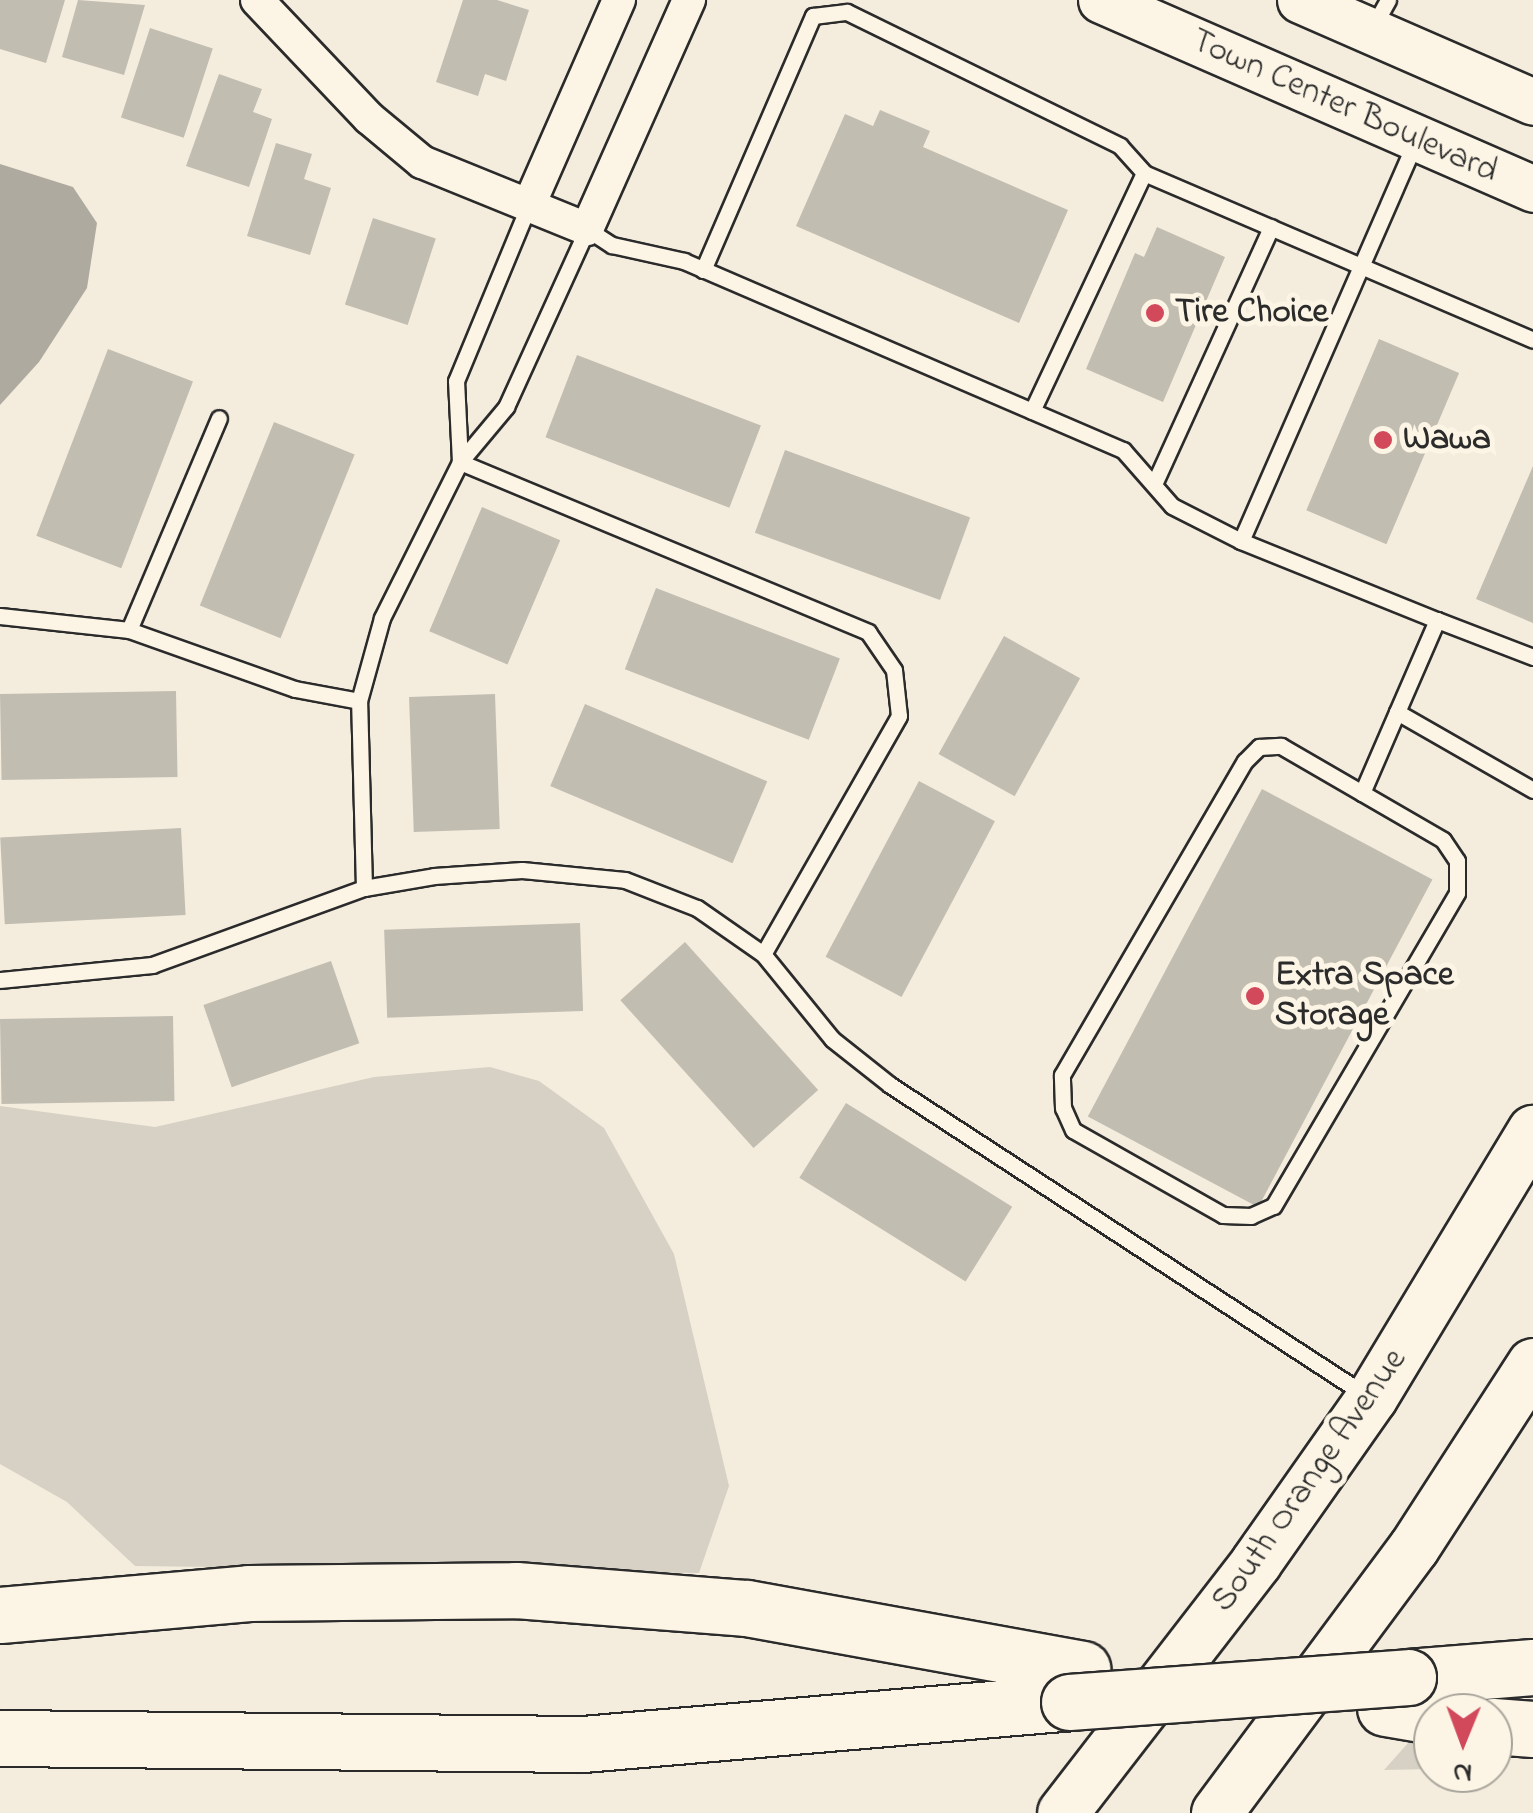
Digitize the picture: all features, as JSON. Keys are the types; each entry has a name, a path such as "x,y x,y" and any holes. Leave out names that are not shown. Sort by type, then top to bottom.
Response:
{"highway":[{"path":"0,1615 249,1594 516,1590 747,1608 1076,1685"},
{"path":"0,1738 584,1744 1076,1685 1409,1700 1533,1667"}],"main road":[{"name":"Town Center Boulevard","path":"1100,0 1533,189"},
{"path":"1300,0 1380,15 1533,102"},
{"name":"South Orange Avenue","path":"1062,1813 1256,1564 1372,1398 1533,1131"},
{"path":"1218,1813 1414,1548 1533,1364"}],"street":[{"path":"257,0 369,118 422,162 587,229 689,0"},
{"path":"529,205 619,0"}],"lane":[{"path":"703,270 812,16 847,12 1120,146 1144,173 1533,340"},
{"path":"1241,542 1417,139"},
{"path":"1032,411 1144,173"},
{"path":"460,462 456,382 529,205"},
{"path":"1155,482 1271,227"},
{"path":"364,888 359,701 382,618 460,462 506,407 587,229 612,245 703,270 1123,450 1155,482 1172,506 1241,542 1533,657"},
{"path":"128,630 218,418"},
{"path":"460,462 868,632 894,670 899,716 763,954"},
{"path":"0,616 128,630 294,689 359,701"},
{"path":"1362,794 1437,620"},
{"path":"1397,712 1533,790"},
{"path":"1280,746 1362,794 1443,840 1458,861 1457,892 1272,1206 1251,1216 1223,1216 1073,1130 1063,1108 1062,1075 1245,761 1260,748 1280,746"},
{"path":"0,980 152,965 364,888 522,870 624,880 697,908 763,954 832,1039 890,1085 1372,1398"}],"shaded area":[{"path":"0,164 73,187 97,223 87,288 39,362 0,405"},
{"path":"490,1067 539,1081 604,1128 674,1254 729,1486 699,1573 135,1566 67,1502 0,1464 0,1106 155,1127 374,1077"},
{"path":"1413,1737 1413,1769 1384,1770"}],"building":[{"path":"0,0 65,0 46,63 0,49"},
{"path":"78,0 145,5 124,75 62,57"},
{"path":"463,0 497,0 529,10 506,81 485,74 478,96 436,82"},
{"path":"150,28 213,48 184,138 121,117"},
{"path":"219,74 262,89 253,112 272,119 249,187 186,166"},
{"path":"880,110 930,131 923,147 1068,210 1019,323 796,226 845,114 873,126"},
{"path":"276,143 312,154 304,179 331,188 310,255 247,236"},
{"path":"373,218 436,238 408,325 345,305"},
{"name":"Tire Choice","path":"1157,227 1225,257 1163,402 1086,369 1135,253 1144,257"},
{"path":"1379,339 1459,373 1386,544 1306,510"},
{"path":"108,349 193,382 121,568 36,536"},
{"path":"577,355 761,426 729,508 545,437"},
{"path":"274,422 355,455 280,638 200,606"},
{"path":"785,450 970,517 940,600 755,533"},
{"path":"1533,466 1533,623 1476,599"},
{"path":"482,507 560,540 507,664 429,631"},
{"path":"656,588 840,659 809,740 625,669"},
{"path":"1004,636 1080,678 1015,796 939,754"},
{"path":"176,691 178,777 2,780 0,694"},
{"path":"495,694 500,829 414,832 409,697"},
{"path":"585,704 767,781 732,863 550,786"},
{"path":"919,781 995,821 902,997 826,957"},
{"name":"Extra Space Storage","path":"1262,789 1432,880 1258,1207 1088,1117"},
{"path":"181,828 186,915 5,924 0,837"},
{"path":"580,923 583,1011 387,1018 384,930"},
{"path":"685,942 818,1090 754,1148 620,1000"},
{"path":"331,961 359,1043 232,1087 203,1005"},
{"path":"173,1016 174,1101 2,1104 0,1019"},
{"path":"846,1103 1012,1207 966,1281 799,1178"}],"place":[{"name":"Tire Choice","path":"1155,313"},
{"name":"Wawa","path":"1383,440"},
{"name":"Extra Space Storage","path":"1255,996"}]}
